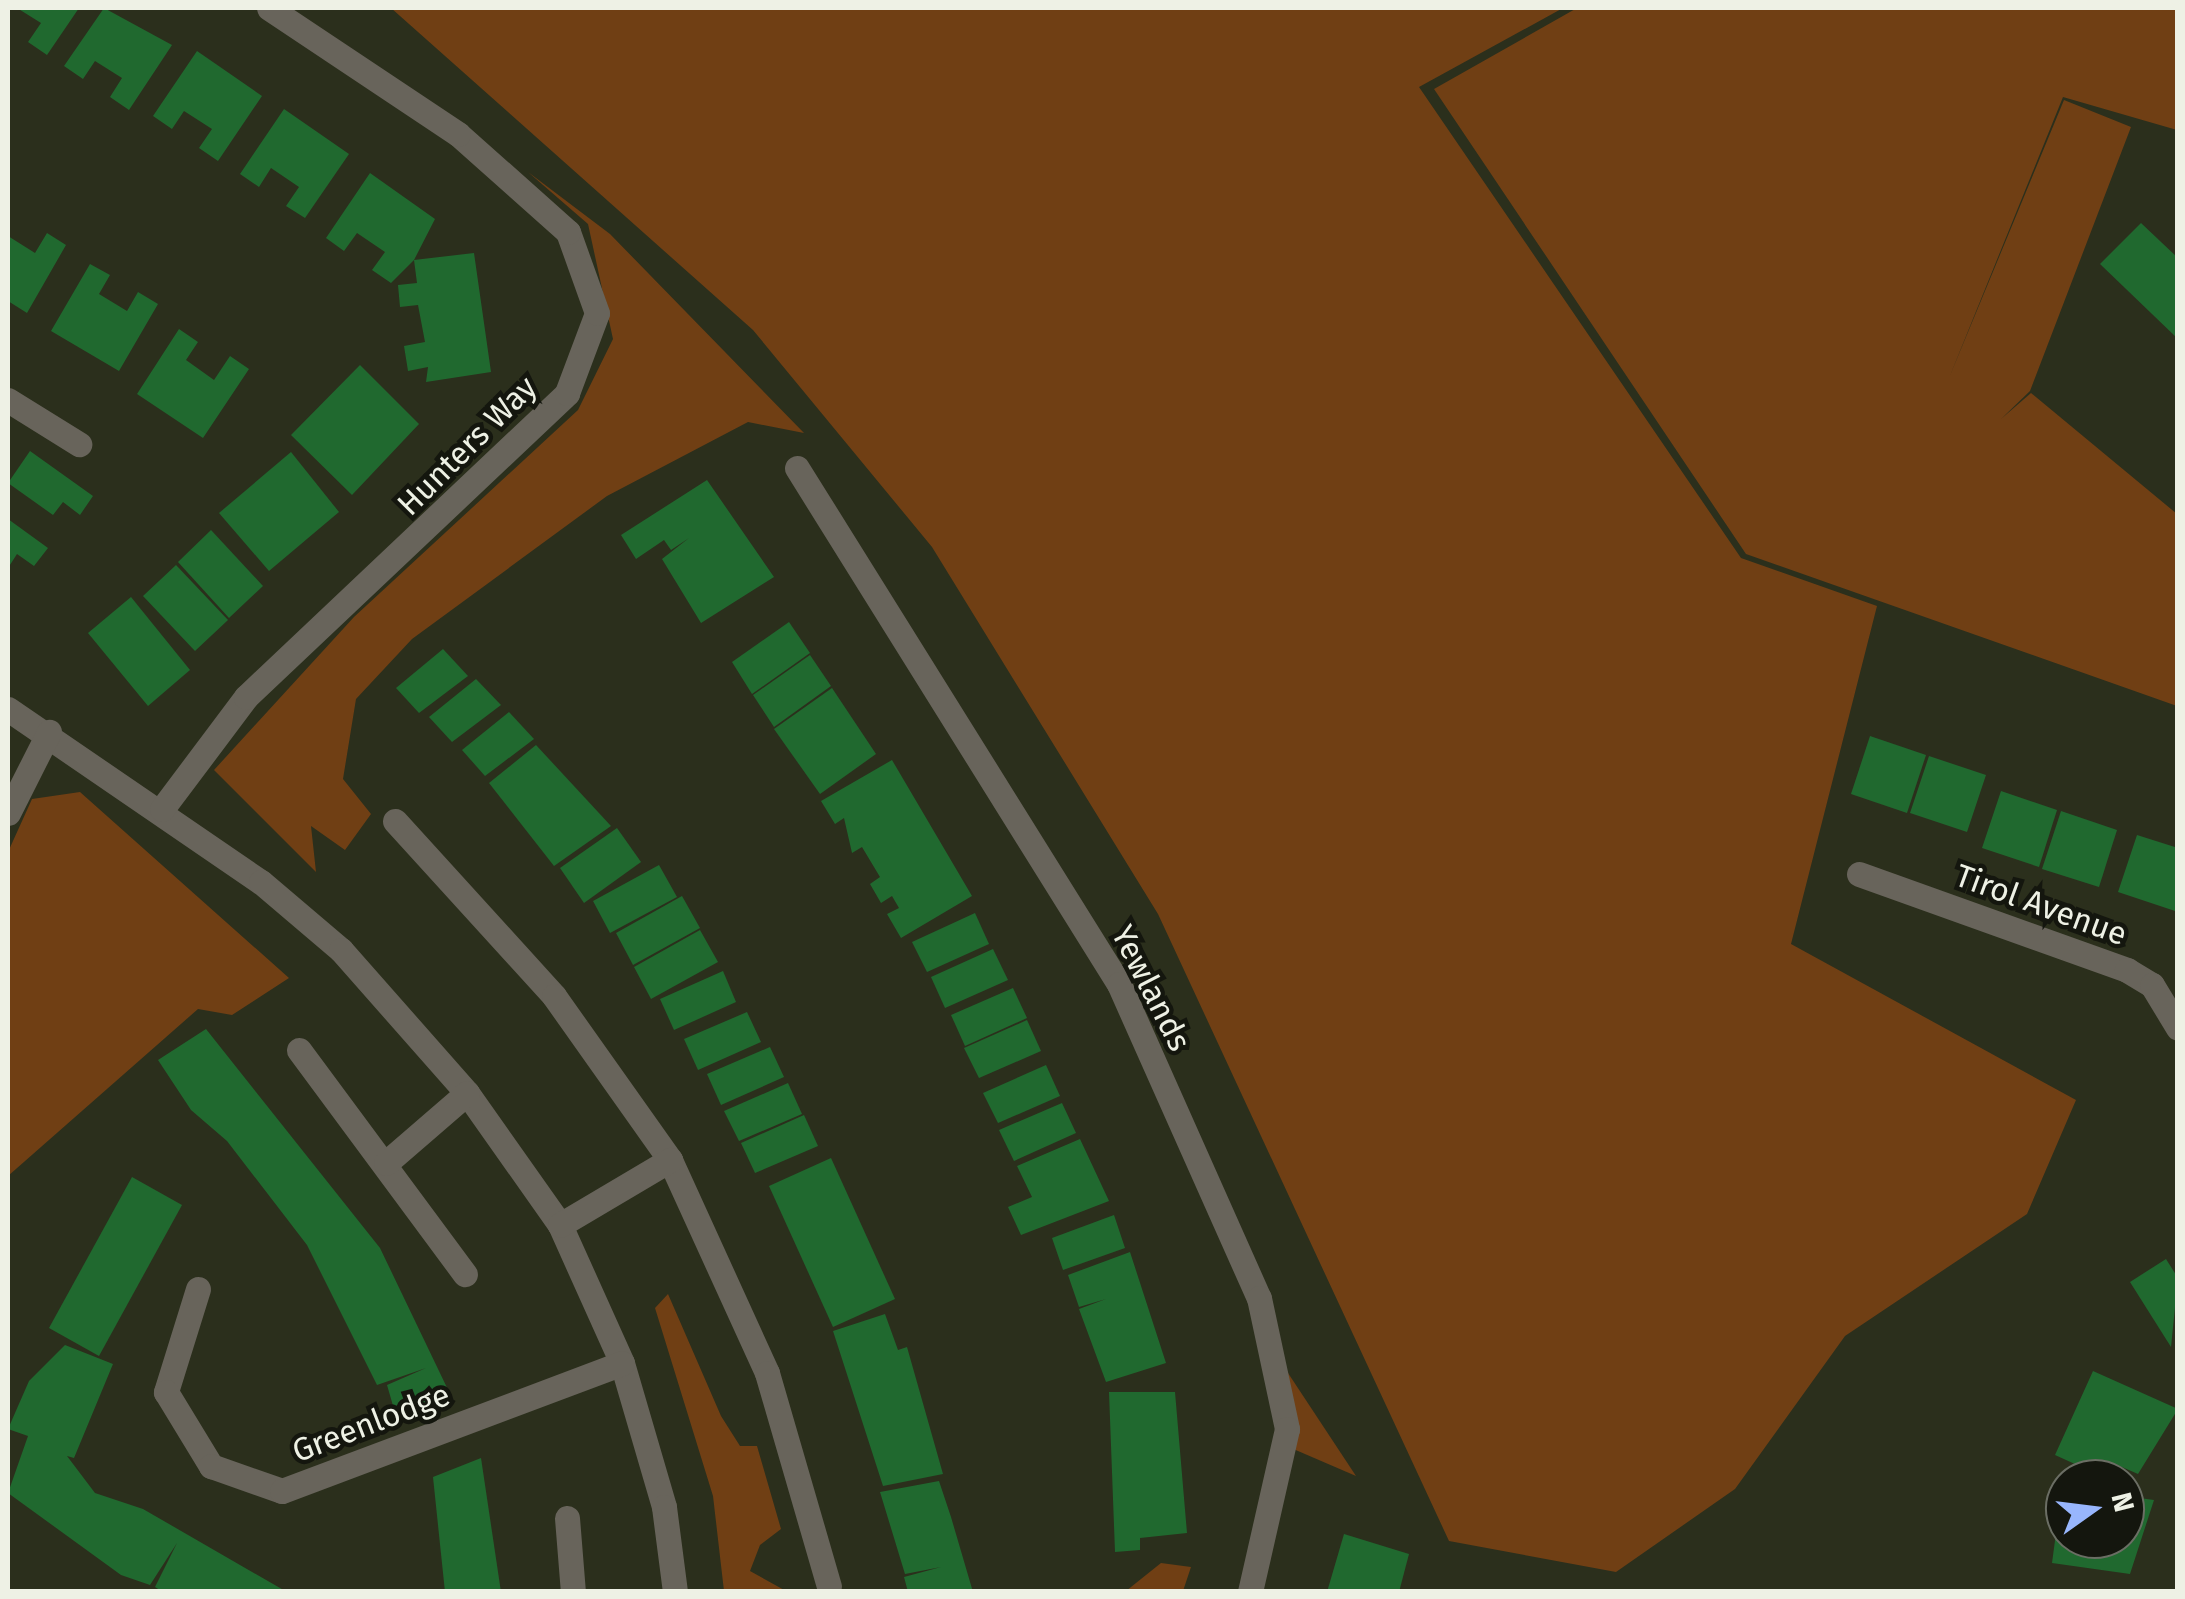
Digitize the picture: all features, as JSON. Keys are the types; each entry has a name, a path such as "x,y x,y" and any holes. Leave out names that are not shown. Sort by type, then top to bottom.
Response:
{"street":[{"name":"Hunters Way","path":"162,809 246,697 566,393 597,314 568,232 458,134 269,8"},
{"path":"8,400 80,444"},
{"name":"Yewlands","path":"796,468 1119,984 1259,1298 1287,1429 1250,1592"},
{"path":"8,709 49,732 162,809 342,950 467,1092 560,1225 622,1363 664,1506 675,1592"},
{"path":"8,813 49,732"},
{"path":"395,822 554,996 670,1160 767,1373 829,1586"},
{"name":"Tirol Avenue","path":"1859,874 2128,970 2152,985 2178,1028"},
{"path":"300,1050 465,1274"},
{"path":"386,1163 467,1092"},
{"path":"560,1225 670,1160"},
{"name":"Greenlodge","path":"198,1289 166,1392 212,1466 282,1491 622,1363"},
{"path":"567,1518 574,1592"}],"shaded area":[{"path":"391,8 1563,8 1419,87 1741,558 1877,606 1791,944 2076,1100 2027,1214 1845,1336 1735,1489 1616,1572 1449,1541 1158,914 932,547 753,330"},
{"path":"1577,8 2177,8 2177,130 2063,97 1949,378 2064,100 2131,127 2030,391 2001,419 2031,393 2177,514 2177,706 1746,554 1434,89"},
{"path":"528,172 610,234 804,433 748,422 607,496 412,639 356,699 343,779 371,814 345,850 311,826 316,872 214,770 354,617 578,410 613,339 588,224"},
{"path":"80,792 289,978 232,1015 198,1009 8,1176 8,852 32,799"},
{"path":"668,1294 721,1416 740,1446 757,1446 781,1529 760,1545 750,1571 786,1591 724,1591 713,1496 655,1308"},
{"path":"1288,1373 1356,1476 1291,1448"},
{"path":"1161,1563 1191,1567 1183,1591 1126,1591"}],"building":[{"path":"17,8 79,8 47,55 28,42 41,23"},
{"path":"104,8 172,45 129,110 110,97 122,78 95,61 83,79 64,66"},
{"path":"197,51 262,96 218,161 199,148 212,129 184,111 172,129 153,116"},
{"path":"284,109 349,154 305,218 286,206 299,187 271,168 259,187 240,174"},
{"path":"370,173 435,219 414,260 391,283 372,270 385,252 357,233 344,251 326,238"},
{"path":"2141,223 2178,258 2178,339 2100,264"},
{"path":"47,233 66,245 27,313 8,301 8,236 35,253"},
{"path":"474,253 491,372 426,382 428,367 408,371 404,346 425,342 418,305 400,307 398,285 417,283 414,260"},
{"path":"90,264 110,275 99,294 127,311 138,292 158,304 119,371 51,331"},
{"path":"179,329 198,342 186,360 214,380 230,356 249,369 203,438 137,394"},
{"path":"360,365 419,424 352,495 291,435"},
{"path":"30,451 93,496 80,515 63,502 53,515 8,483"},
{"path":"291,452 339,512 269,571 219,513"},
{"path":"707,480 774,577 701,623 662,559 689,538 671,550 664,540 636,559 621,535"},
{"path":"8,519 48,548 34,566 17,554 8,568"},
{"path":"211,530 263,586 229,618 178,562"},
{"path":"176,565 228,620 195,651 143,596"},
{"path":"131,597 190,670 148,706 88,633"},
{"path":"789,622 810,653 752,694 732,662"},
{"path":"443,649 468,676 419,713 396,688"},
{"path":"810,655 831,686 774,727 753,695"},
{"path":"476,679 501,705 452,742 429,717"},
{"path":"832,688 876,754 820,794 774,729"},
{"path":"509,712 534,739 485,776 462,750"},
{"path":"1870,736 1926,755 1907,813 1851,794"},
{"path":"536,745 611,826 554,866 489,783"},
{"path":"1929,756 1986,775 1967,832 1910,813"},
{"path":"892,760 972,896 901,938 887,914 899,908 892,896 881,903 870,884 880,877 862,847 852,853 844,818 835,824 821,801"},
{"path":"2001,791 2057,810 2039,867 1982,848"},
{"path":"2061,811 2117,830 2099,887 2042,869"},
{"path":"617,828 641,862 584,903 560,868"},
{"path":"2137,835 2178,848 2175,911 2118,892"},
{"path":"659,865 677,897 610,933 593,901"},
{"path":"682,896 700,928 633,965 616,933"},
{"path":"975,913 989,944 927,972 912,942"},
{"path":"700,930 718,962 651,999 634,967"},
{"path":"993,949 1008,980 945,1008 931,977"},
{"path":"723,971 736,1002 674,1030 660,999"},
{"path":"1013,988 1027,1018 965,1046 951,1015"},
{"path":"747,1012 761,1042 698,1070 684,1039"},
{"path":"1027,1020 1041,1051 979,1078 964,1048"},
{"path":"206,1029 380,1248 451,1396 396,1416 387,1385 426,1368 377,1385 307,1245 227,1141 191,1110 158,1060"},
{"path":"770,1047 784,1077 721,1105 707,1074"},
{"path":"1046,1065 1060,1096 998,1123 983,1093"},
{"path":"788,1083 802,1114 739,1141 724,1111"},
{"path":"1062,1103 1076,1133 1014,1161 999,1130"},
{"path":"804,1115 818,1146 755,1173 741,1143"},
{"path":"1080,1139 1109,1201 1021,1235 1008,1207 1032,1197 1017,1166"},
{"path":"831,1158 895,1299 833,1327 769,1186"},
{"path":"132,1177 182,1205 99,1356 49,1328"},
{"path":"1114,1215 1125,1248 1063,1270 1052,1238"},
{"path":"1130,1252 1166,1363 1106,1382 1079,1309 1106,1299 1079,1307 1068,1275"},
{"path":"2166,1259 2178,1278 2171,1347 2130,1282"},
{"path":"885,1314 898,1350 907,1347 943,1474 883,1486 833,1331"},
{"path":"65,1345 113,1364 74,1458 67,1456 95,1493 143,1509 287,1592 163,1592 155,1587 177,1543 150,1585 121,1575 8,1493 28,1436 8,1429 29,1381"},
{"path":"2093,1371 2178,1409 2145,1463 2145,1459 2064,1459 2055,1455"},
{"path":"1109,1392 1175,1392 1187,1533 1140,1538 1140,1550 1115,1552"},
{"path":"481,1458 501,1592 445,1592 433,1477"},
{"path":"939,1481 973,1592 908,1592 904,1577 941,1567 905,1574 880,1492"},
{"path":"2145,1499 2154,1500 2145,1528"},
{"path":"1344,1534 1409,1554 1399,1592 1327,1592"},
{"path":"2053,1559 2135,1559 2130,1574 2052,1563"}]}
